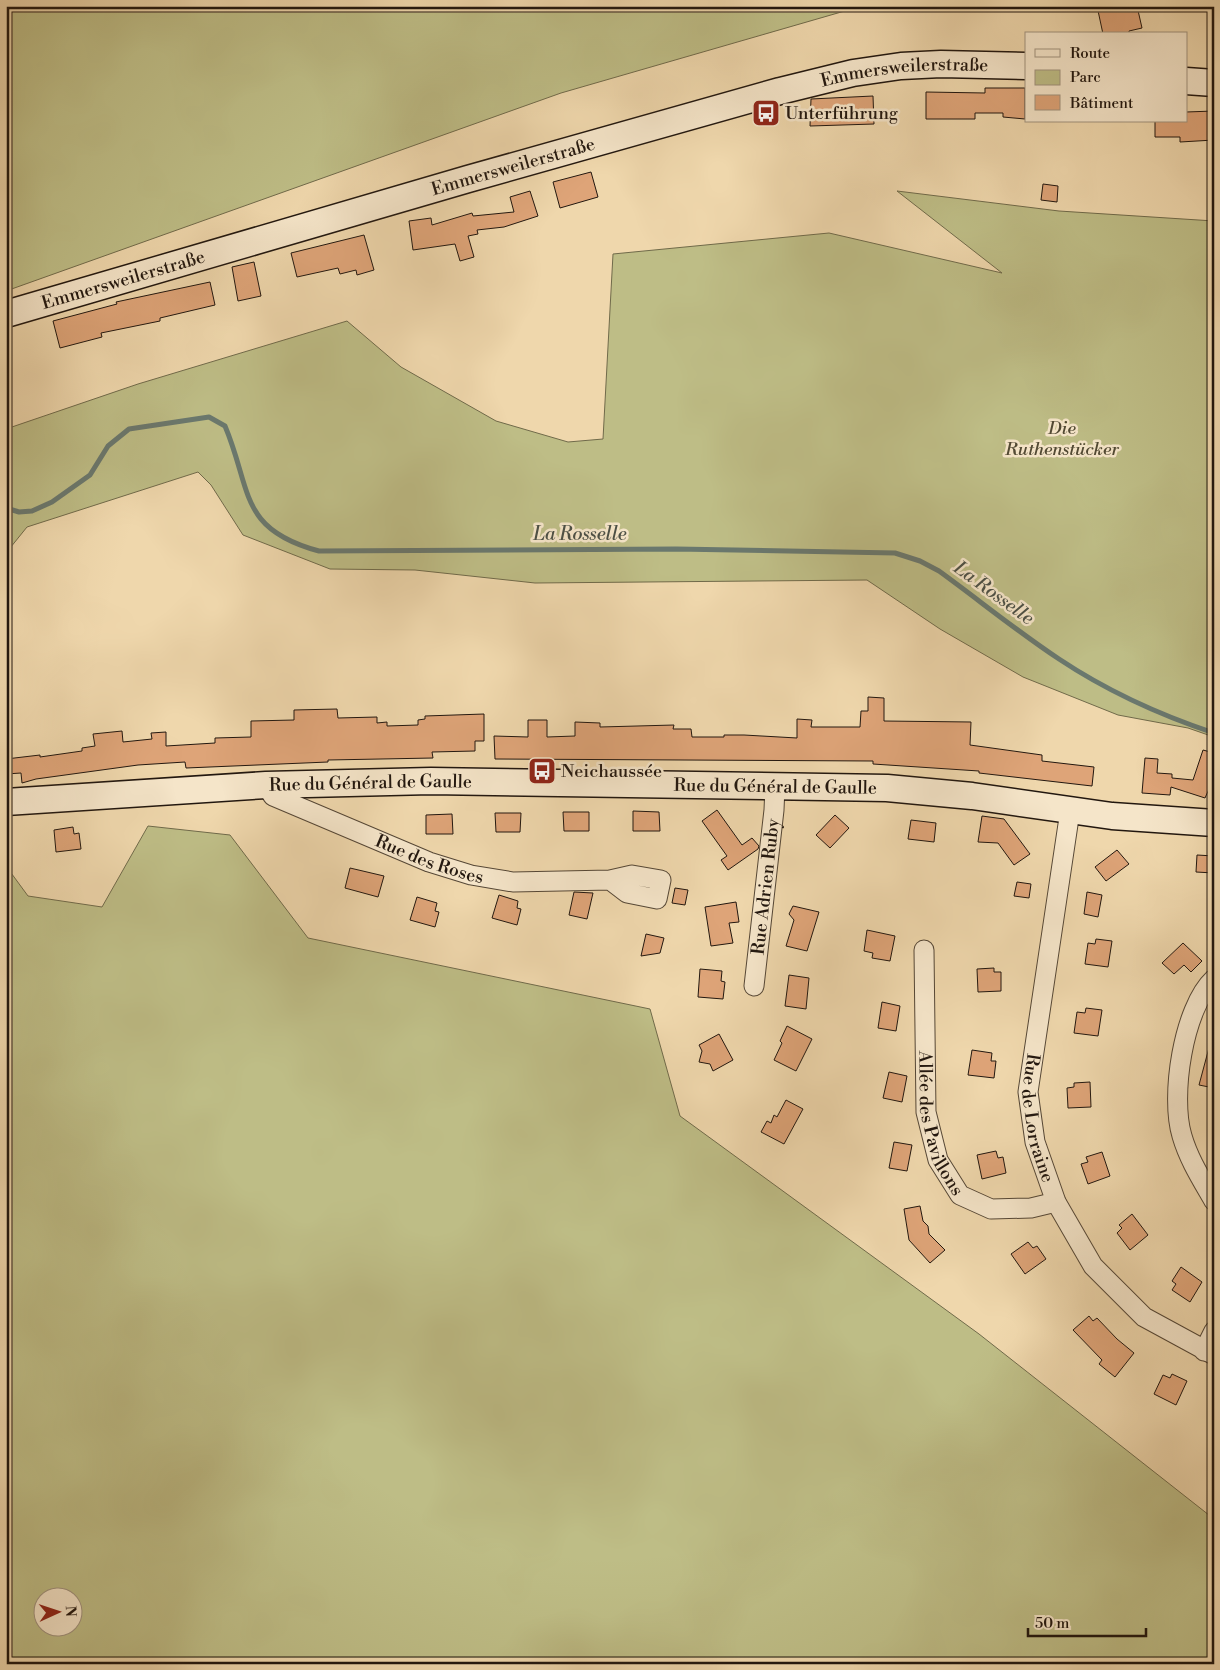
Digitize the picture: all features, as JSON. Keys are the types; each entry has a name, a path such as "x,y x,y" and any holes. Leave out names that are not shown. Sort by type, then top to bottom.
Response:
{"main road":[{"name":"Emmersweilerstraße","path":"6,314 468,179 789,89 853,73 901,66 941,64 1025,66"},
{"path":"1188,81 1214,83"},
{"name":"Rue du Général de Gaulle","path":"6,802 266,785 431,782 775,786 887,788 972,796 1070,811 1159,820 1214,823"}],"street":[{"name":"Rue des Roses","path":"266,785 272,796 429,862 471,875 513,882 610,880"},
{"name":"Rue Adrien Ruby","path":"754,986 774,810 775,786"},
{"name":"Rue de Lorraine","path":"1070,811 1028,1092 1035,1142 1056,1202 1093,1266 1144,1318 1209,1353"},
{"name":"Allée des Pavillons","path":"924,950 926,1112 938,1160 960,1195 991,1209 1031,1208 1056,1202"},
{"path":"1214,979 1208,985 1197,1006 1186,1034 1179,1070 1178,1103 1181,1135 1193,1164 1214,1202"},
{"path":"1209,1353 1214,1331"}],"green space":[{"path":"6,6 862,6 561,93 6,291"},
{"name":"Die Ruthenstücker","path":"897,191 1059,211 1214,221 1214,737 1188,728 1118,715 1023,677 940,629 867,580 535,583 415,570 330,569 243,535 211,485 198,472 27,527 6,553 6,429 138,384 347,321 401,367 496,421 568,442 603,439 613,254 829,233 1002,273"},
{"path":"148,826 230,835 308,938 650,1009 680,1116 979,1334 1214,1519 1214,1664 6,1664 6,866 28,896 102,907"}],"building":[{"path":"1097,6 1137,6 1142,28 1129,32 1103,32"},
{"path":"985,88 1025,88 1025,119 1003,117 1003,113 975,113 975,119 926,119 926,92 985,93"},
{"path":"873,96 874,124 810,126 811,99"},
{"path":"1214,111 1214,140 1180,142 1180,137 1155,137 1155,122 1188,122 1188,112"},
{"path":"591,172 598,197 560,208 553,182"},
{"path":"1043,184 1058,186 1057,202 1041,200"},
{"path":"530,191 538,216 504,227 477,230 478,234 468,236 474,257 460,261 455,244 413,250 409,221 431,218 432,225 472,213 473,216 514,212 510,197"},
{"path":"364,235 374,270 357,275 356,270 340,274 338,268 297,277 291,253"},
{"path":"254,262 261,296 238,301 232,267"},
{"path":"210,282 215,305 160,318 160,321 101,333 102,337 60,348 53,321 117,304 116,302"},
{"path":"868,697 884,698 884,721 971,722 970,745 1042,755 1042,761 1094,767 1092,786 979,773 979,771 873,764 873,761 495,759 494,736 528,737 528,720 547,720 547,737 575,736 575,722 600,723 600,727 674,725 673,729 691,729 692,737 744,735 797,738 797,719 812,720 811,727 860,727 861,711 868,711"},
{"path":"337,709 338,718 377,717 377,723 387,722 387,726 418,725 418,720 425,719 425,716 484,714 484,741 475,741 475,751 432,752 433,758 328,760 328,762 186,768 185,762 138,765 36,779 22,783 21,773 6,774 6,759 40,755 40,757 82,751 82,748 95,746 93,734 122,731 123,742 152,739 151,733 166,732 166,746 215,743 215,738 251,737 251,721 294,720 294,710"},
{"path":"1203,750 1214,753 1214,778 1205,798 1171,787 1170,795 1142,793 1145,758 1158,759 1157,773 1172,774 1172,778 1193,780"},
{"path":"717,810 742,845 752,838 759,846 758,849 728,870 721,860 727,856 702,821"},
{"path":"633,811 659,812 660,831 633,831"},
{"path":"563,812 589,812 589,831 564,831"},
{"path":"495,813 521,813 520,832 496,832"},
{"path":"452,814 453,834 426,834 426,815"},
{"path":"835,815 849,828 830,848 816,835"},
{"path":"982,816 1004,819 1030,854 1014,865 998,843 978,842"},
{"path":"911,820 936,823 934,842 908,839"},
{"path":"73,827 74,834 79,833 81,849 56,852 54,830"},
{"path":"1117,850 1129,864 1106,881 1095,867"},
{"path":"1197,855 1214,856 1214,873 1196,872"},
{"path":"350,868 384,876 378,897 345,888"},
{"path":"1017,882 1031,884 1029,898 1014,896"},
{"path":"675,888 688,890 685,905 672,903"},
{"path":"574,892 593,893 587,919 569,915"},
{"path":"1087,892 1102,895 1098,917 1084,914"},
{"path":"499,895 518,901 517,908 521,909 517,925 492,918"},
{"path":"417,897 437,903 435,911 439,912 435,927 410,920"},
{"path":"736,902 739,922 729,923 733,943 711,946 705,907"},
{"path":"793,906 819,912 807,951 786,946 794,920 789,914"},
{"path":"867,930 895,936 890,961 872,958 873,953 864,951"},
{"path":"646,934 664,938 660,953 641,956"},
{"path":"1096,939 1112,941 1108,967 1085,964 1088,943 1095,944"},
{"path":"1183,943 1202,961 1191,972 1184,965 1174,974 1162,963"},
{"path":"994,968 994,972 1001,972 1001,991 978,992 977,969"},
{"path":"700,969 722,971 721,981 725,982 723,999 698,997"},
{"path":"789,975 809,978 806,1009 785,1006"},
{"path":"882,1002 900,1006 896,1031 878,1028"},
{"path":"1086,1008 1102,1010 1098,1036 1074,1033 1077,1012 1085,1013"},
{"path":"787,1026 812,1039 796,1071 774,1060"},
{"path":"719,1034 733,1060 713,1071 710,1064 699,1062 702,1051 699,1045"},
{"path":"1210,1044 1214,1045 1214,1088 1199,1085"},
{"path":"972,1050 992,1053 991,1061 996,1061 994,1078 968,1075"},
{"path":"889,1072 907,1076 902,1102 883,1098"},
{"path":"1090,1082 1091,1107 1068,1108 1067,1088 1074,1087 1074,1083"},
{"path":"786,1100 803,1109 784,1144 761,1132 767,1121 771,1123 774,1115 777,1117"},
{"path":"894,1142 912,1145 907,1171 889,1168"},
{"path":"996,1151 998,1158 1003,1157 1006,1173 982,1179 977,1155"},
{"path":"1102,1152 1110,1176 1088,1184 1081,1164 1088,1162 1086,1157"},
{"path":"920,1206 923,1221 928,1226 929,1234 945,1250 930,1263 909,1240 904,1209"},
{"path":"1132,1214 1148,1235 1130,1250 1117,1233 1122,1228 1119,1225"},
{"path":"1028,1242 1033,1248 1037,1246 1046,1259 1025,1274 1011,1254"},
{"path":"1181,1267 1202,1282 1190,1302 1172,1290 1176,1284 1172,1281"},
{"path":"1089,1316 1093,1321 1097,1318 1117,1339 1134,1353 1115,1377 1099,1364 1102,1360 1073,1330"},
{"path":"1172,1374 1187,1381 1176,1405 1154,1394 1163,1375 1170,1378"}],"waterway":[{"name":"La Rosselle","path":"6,508 19,512 32,511 52,502 90,475 108,446 129,429 209,417 225,426 245,488 261,519 274,531 293,542 319,551 676,549 895,553 920,561 939,571 1044,649 1096,682 1154,710 1214,733"}],"place":[{"name":"Unterführung","path":"766,113"},
{"name":"Neichaussée","path":"542,771"}]}
